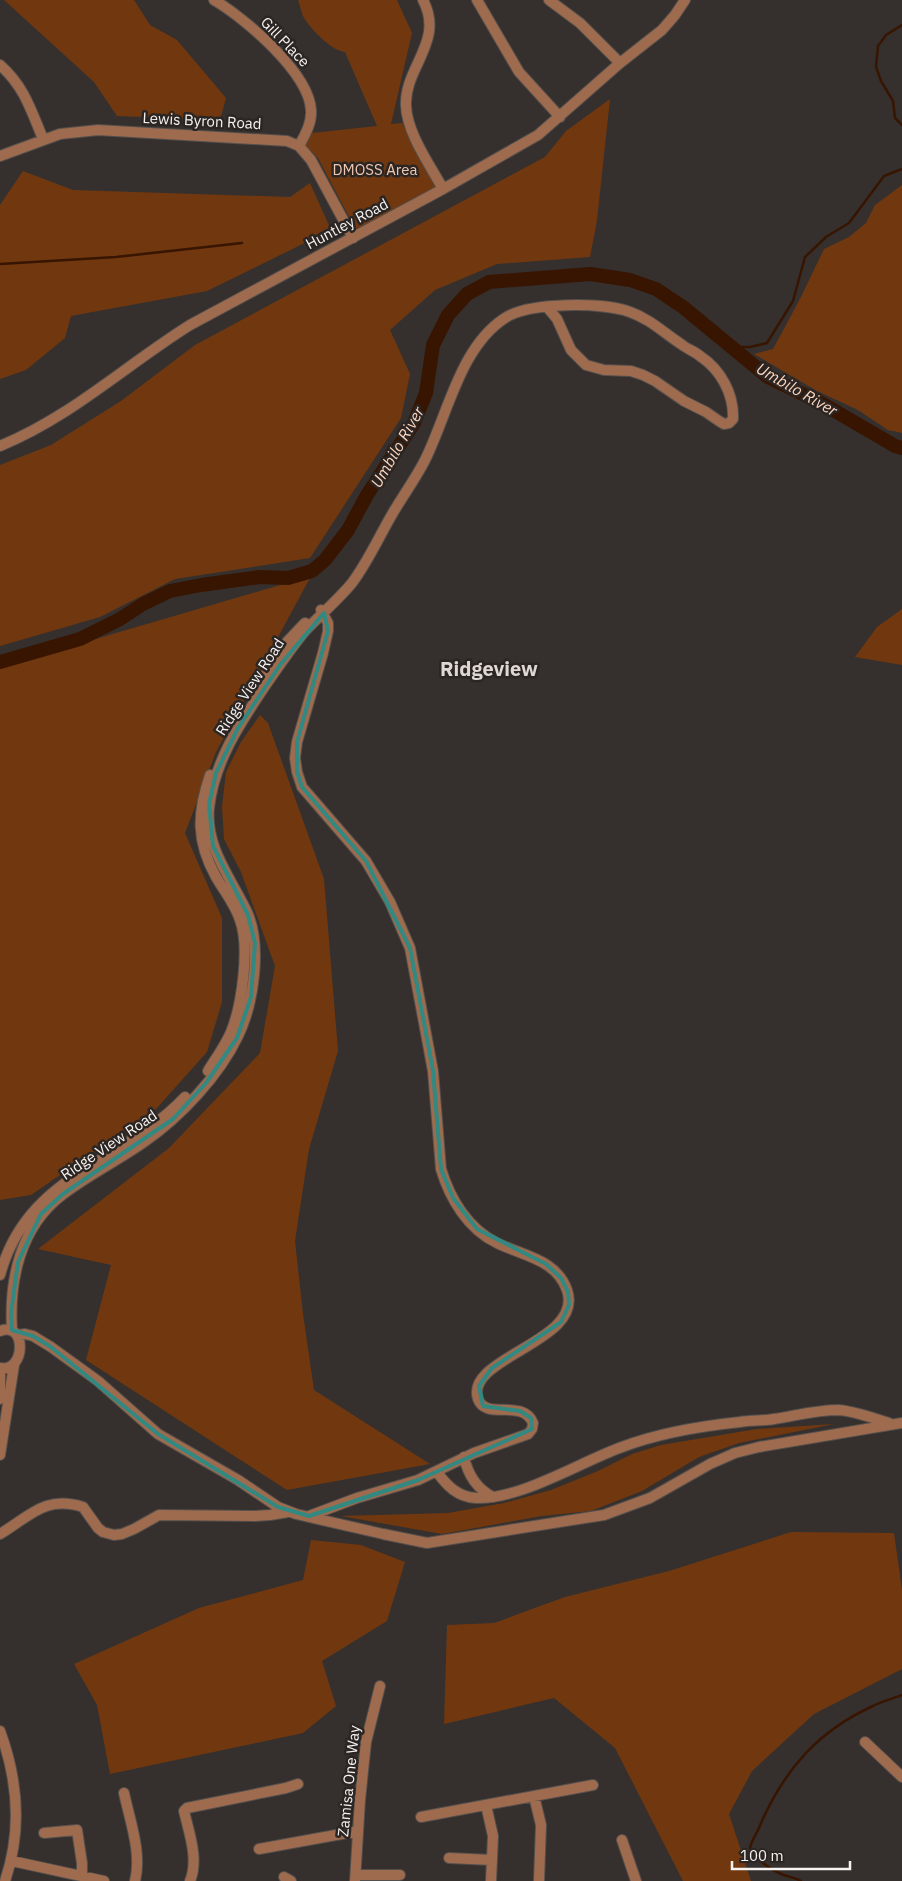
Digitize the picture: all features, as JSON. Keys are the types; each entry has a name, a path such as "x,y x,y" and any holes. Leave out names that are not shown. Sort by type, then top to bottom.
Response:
{"street":[{"name":"Gill Place","path":"214,0 238,15 285,61 306,89 310,100 311,118 299,146"},
{"path":"423,0 428,13 430,29 427,45 407,94 407,112 414,134 444,189"},
{"path":"477,0 519,72 560,117"},
{"path":"549,0 580,23 620,63"},
{"name":"Huntley Road","path":"0,446 58,417 190,325 523,145 560,117 620,63 662,30 685,0"},
{"path":"0,65 19,85 29,103 42,139"},
{"name":"Lewis Byron Road","path":"0,156 42,139 60,134 98,130 279,140 299,146"},
{"path":"299,146 311,160 353,238"},
{"name":"Ridge View Road","path":"0,1276 10,1249 34,1210 50,1194 144,1142 173,1120 206,1083 237,1038 246,1018 250,997 255,943 248,914 213,846 209,827 209,804 216,773 238,728 280,665 322,611 341,595 356,577 424,462 462,372 475,347 506,316 522,309 546,307 562,306 604,307 628,311 646,320 712,365 732,398 733,419 724,424 719,422 706,412 684,401 643,375 631,371 604,370 586,365 571,350 557,319 546,307"},
{"path":"309,1516 357,1498 418,1480 464,1458 528,1434 532,1429 531,1418 520,1411 489,1409 483,1406 479,1401 478,1386 492,1368 543,1336 561,1322 569,1305 568,1292 561,1278 546,1264 496,1242 477,1229 465,1216 453,1198 441,1169 433,1071 410,948 390,902 366,861 302,787 296,772 297,742 328,630 328,623 322,611"},
{"name":"Ridge View Road","path":"0,1455 20,1342 15,1332 11,1313 18,1262 29,1232 41,1214 57,1199 104,1163"},
{"path":"0,1332 5,1330 29,1334 42,1342 98,1381 158,1434 210,1463 278,1508 288,1512 427,1543 604,1515 650,1498 710,1464 735,1453 759,1447 897,1424"},
{"path":"0,1368 8,1368 28,1345 42,1342"},
{"path":"0,1374 0,1399"},
{"path":"437,1472 446,1484 455,1491 475,1498 493,1497 555,1477 621,1447 669,1433 822,1411 855,1412 897,1424"},
{"path":"464,1458 472,1478 486,1493 493,1497"},
{"path":"0,1534 38,1508 49,1504 63,1503 83,1508 91,1516 98,1528 103,1532 114,1534 122,1534 134,1529 159,1515 270,1516 288,1512"},
{"name":"Zamisa One Way","path":"355,1878 366,1742 380,1686"},
{"path":"0,1731 12,1771 16,1800 16,1829 12,1861 5,1881"},
{"path":"865,1742 902,1777"},
{"path":"190,1881 193,1874 193,1862 184,1811 187,1808 298,1784"},
{"path":"421,1816 593,1785"},
{"path":"124,1793 136,1847 135,1881"},
{"path":"534,1796 541,1825 539,1881"},
{"path":"486,1804 492,1826 491,1881"},
{"path":"44,1833 77,1830 82,1876"},
{"path":"259,1849 358,1831"},
{"path":"622,1840 636,1881"},
{"path":"449,1858 492,1860"},
{"path":"12,1861 104,1881"},
{"path":"355,1878 400,1875"}],"highlighted area":[{"path":"324,613 328,631 297,742 297,772 302,787 366,861 410,948 433,1071 441,1169 453,1198 477,1229 546,1264 561,1278 568,1292 569,1305 561,1322 492,1368 479,1386 483,1406 520,1411 531,1418 532,1429 418,1480 309,1516 296,1514 278,1507 158,1434 51,1347 33,1336 12,1330 11,1313 18,1262 41,1214 63,1194 173,1119 206,1083 237,1038 251,997 255,943 248,915 213,846 209,804 216,773 238,728 280,665"}],"green space":[{"path":"4,0 134,0 150,25 177,40 226,98 220,120 117,116 94,82"},
{"name":"DMOSS Area","path":"298,0 397,0 412,33 391,124 402,123 436,187 356,230 318,158 305,145 312,133 377,126 345,52 333,48 315,32 303,16"},
{"path":"610,99 597,220 590,257 497,264 435,290 390,330 410,374 401,418 310,558 175,579 100,617 0,646 0,465 51,445 121,401 195,345 545,157 566,131"},
{"path":"23,171 73,190 290,197 310,183 331,230 207,291 71,316 65,338 26,370 0,379 0,205"},
{"path":"902,185 902,433 888,430 858,410 817,391 754,354 773,349 824,249 849,237 866,223 875,205"},
{"path":"311,576 216,752 185,833 222,918 222,1002 207,1052 157,1108 31,1195 0,1200 0,667"},
{"path":"902,609 902,665 855,657 877,627"},
{"path":"260,715 268,723 324,879 338,1051 309,1149 295,1241 314,1390 430,1464 287,1490 86,1360 111,1265 38,1249 169,1148 260,1053 275,966 241,872 224,839 222,807 226,772 241,742"},
{"path":"834,1424 739,1443 699,1457 642,1491 591,1511 542,1516 442,1534 341,1516 448,1513 504,1503 551,1490 598,1471 632,1454 661,1445 757,1429"},
{"path":"791,1532 894,1533 902,1590 902,1669 814,1714 752,1771 729,1814 751,1881 683,1881 615,1748 554,1698 444,1724 447,1625 494,1623 565,1597 669,1571"},
{"path":"311,1540 361,1545 405,1562 387,1621 322,1661 336,1706 303,1733 110,1774 97,1705 74,1664 199,1608 303,1580"}],"waterway":[{"path":"902,25 886,35 878,46 876,67 881,81 893,101 895,118 902,125"},
{"path":"733,347 750,347 767,343 793,301 805,257 826,237 849,223 884,176 902,169"},
{"path":"0,264 116,257 242,243"},
{"name":"Umbilo River","path":"0,662 80,639 170,591 260,577 288,578 312,571 325,560 348,530 367,495 414,423 426,393 433,345 448,315 467,294 489,282 590,274 630,280 656,289 683,307 768,377 823,404 895,446 902,448"},
{"path":"801,1881 772,1869 759,1860 750,1848 770,1803 792,1769 820,1740 853,1716 876,1704 902,1695"}],"district":[{"name":"Ridgeview","path":"489,669"}]}
